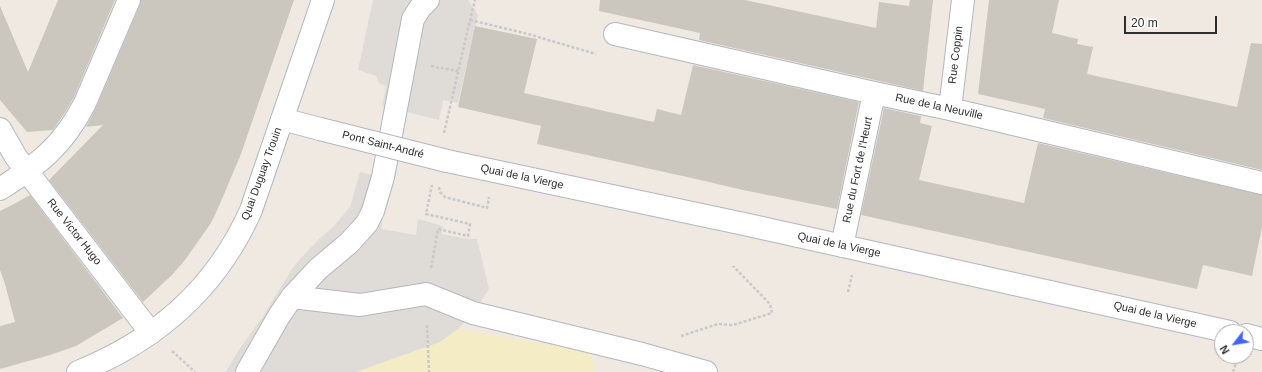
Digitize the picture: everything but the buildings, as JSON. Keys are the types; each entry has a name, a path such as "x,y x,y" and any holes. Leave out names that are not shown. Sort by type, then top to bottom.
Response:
{"street":[{"path":"0,189 27,172 43,159 57,146 77,119 129,0"},
{"name":"Quai Duguay Trouin","path":"78,372 109,359 151,333 165,322 194,296 211,277 235,242 251,210 324,0"},
{"path":"247,372 279,316 292,297 318,269 349,243 366,223 373,210 382,177 413,19 420,8 428,0"},
{"name":"Rue Coppin","path":"950,109 963,0"},
{"name":"Rue de la Neuville","path":"615,34 874,94 950,109 1262,183"},
{"name":"Rue du Fort de l'Heurt","path":"842,246 874,94"},
{"name":"Pont Saint-André","path":"282,119 447,161"},
{"name":"Rue Victor Hugo","path":"0,129 16,157 27,172 151,333"},
{"name":"Quai de la Vierge","path":"447,161 842,246 1214,328"},
{"path":"292,297 360,305 426,294 473,313 642,354 706,372"}],"path":[{"path":"448,118 470,20 476,0"},
{"path":"470,20 532,35 596,54 603,30 615,34"},
{"path":"432,185 426,214 470,224 468,236 438,229 435,244"},
{"path":"439,187 440,192 445,197 487,208"},
{"path":"686,334 718,324 733,325 772,313 770,304 733,266"},
{"path":"426,294 427,347 430,372"},
{"path":"192,368 194,372"}],"sand":[{"path":"458,329 590,352 595,372 356,372 440,342"}],"shaded area":[{"path":"373,0 468,0 478,15 458,103 443,100 439,120 382,106 386,86 379,83 376,76 358,70"},
{"path":"360,172 389,179 381,229 416,235 418,219 443,226 442,234 468,239 477,239 489,289 473,313 458,329 440,342 356,372 226,372 238,351 263,316 292,269 318,240 334,226 350,207"}]}
